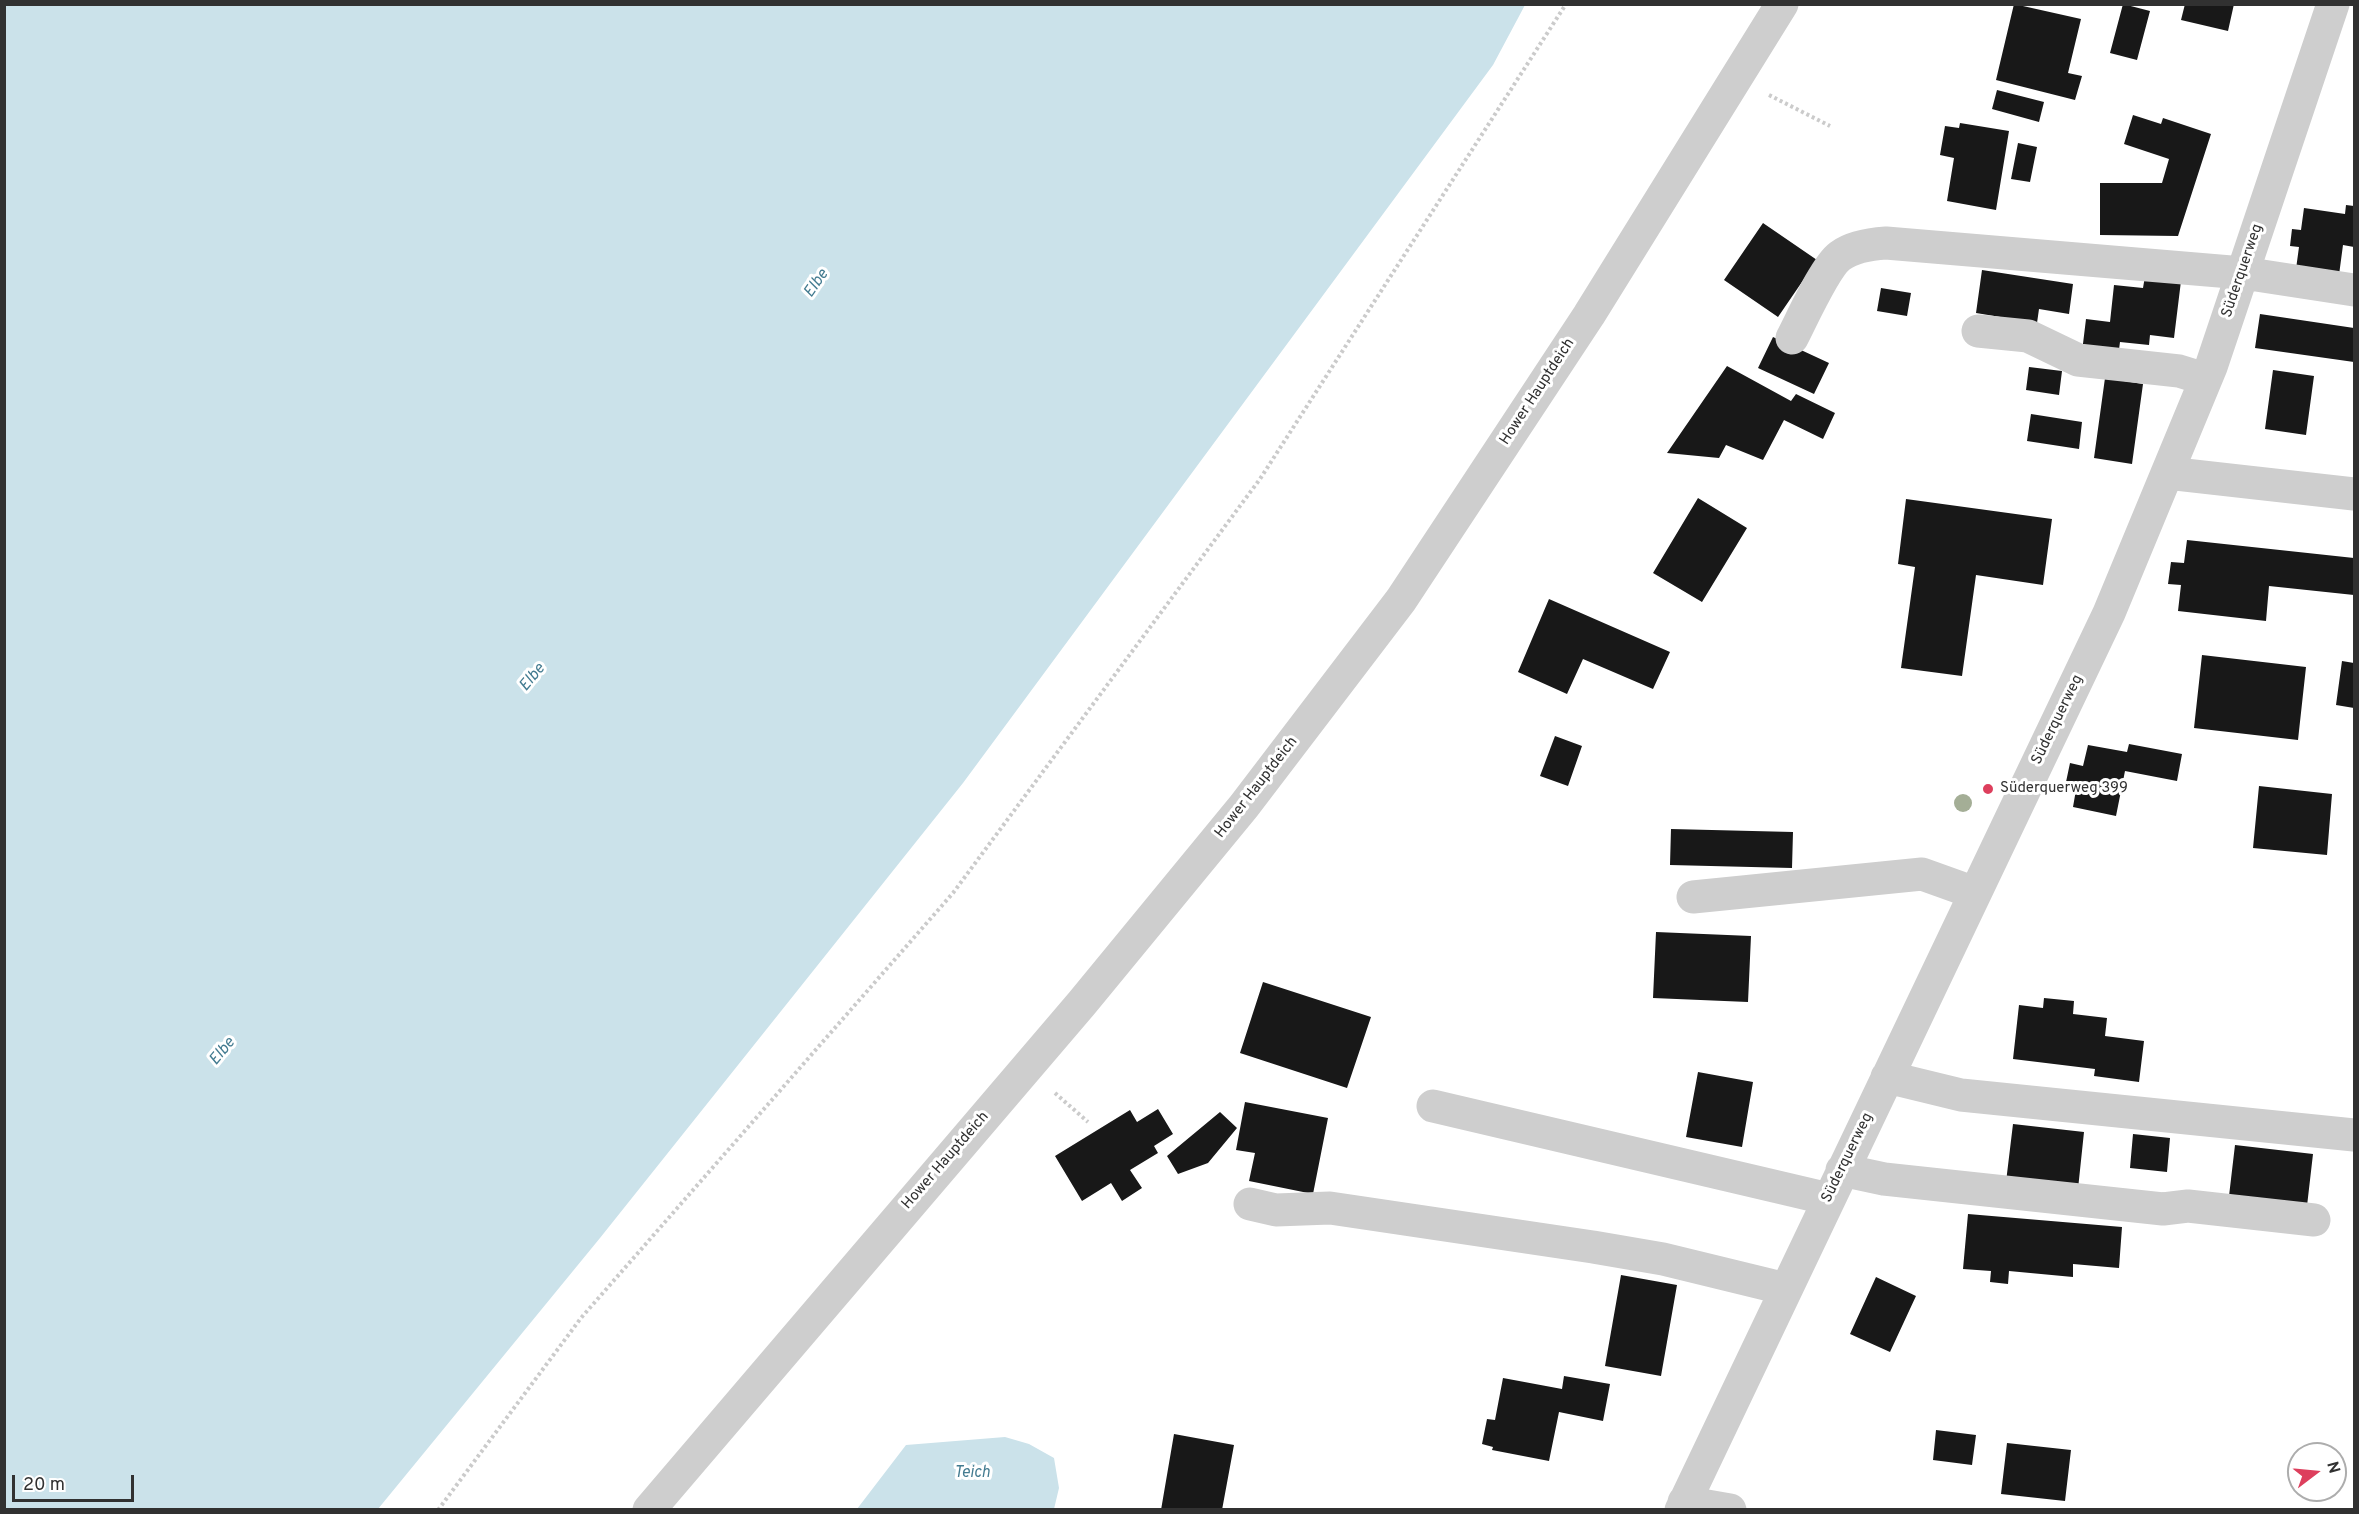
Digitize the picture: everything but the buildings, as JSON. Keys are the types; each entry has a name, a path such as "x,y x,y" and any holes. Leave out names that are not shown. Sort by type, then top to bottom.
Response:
{"street":[{"name":"Hower Hauptdeich","path":"649,1509 1096,985 1244,806 1394,609 1588,315 1782,4"},
{"name":"Süderquerweg","path":"1682,1506 2109,613 2205,379 2334,4"},
{"path":"1792,338 1828,271 1839,256 1870,244 1932,246 2239,283 2355,290"},
{"path":"2239,283 2355,310"},
{"path":"1978,331 2028,336 2078,360 2179,371 2205,379"},
{"path":"2167,473 2355,494"},
{"path":"1693,897 1922,874 1975,893"},
{"path":"1887,1077 1961,1095 2355,1135"},
{"path":"1433,1106 1835,1185 1884,1179 2163,1209 2188,1206 2314,1220"},
{"path":"1250,1204 1276,1210 1342,1209 1593,1247 1673,1261 1786,1289"},
{"path":"1682,1506 1730,1509"}],"path":[{"path":"438,1509 581,1318 960,883 1260,479 1566,4"},
{"path":"1771,96 1830,126"},
{"path":"1050,1089 1088,1122"}],"water":[{"name":"Elbe","path":"5,4 1525,5 1493,65 963,783 600,1238 378,1509 5,1509"},
{"name":"Teich","path":"1005,1437 1029,1444 1054,1458 1059,1488 1054,1509 857,1509 906,1445"}],"place":[{"name":"Süderquerweg 399","path":"1988,789"}]}
